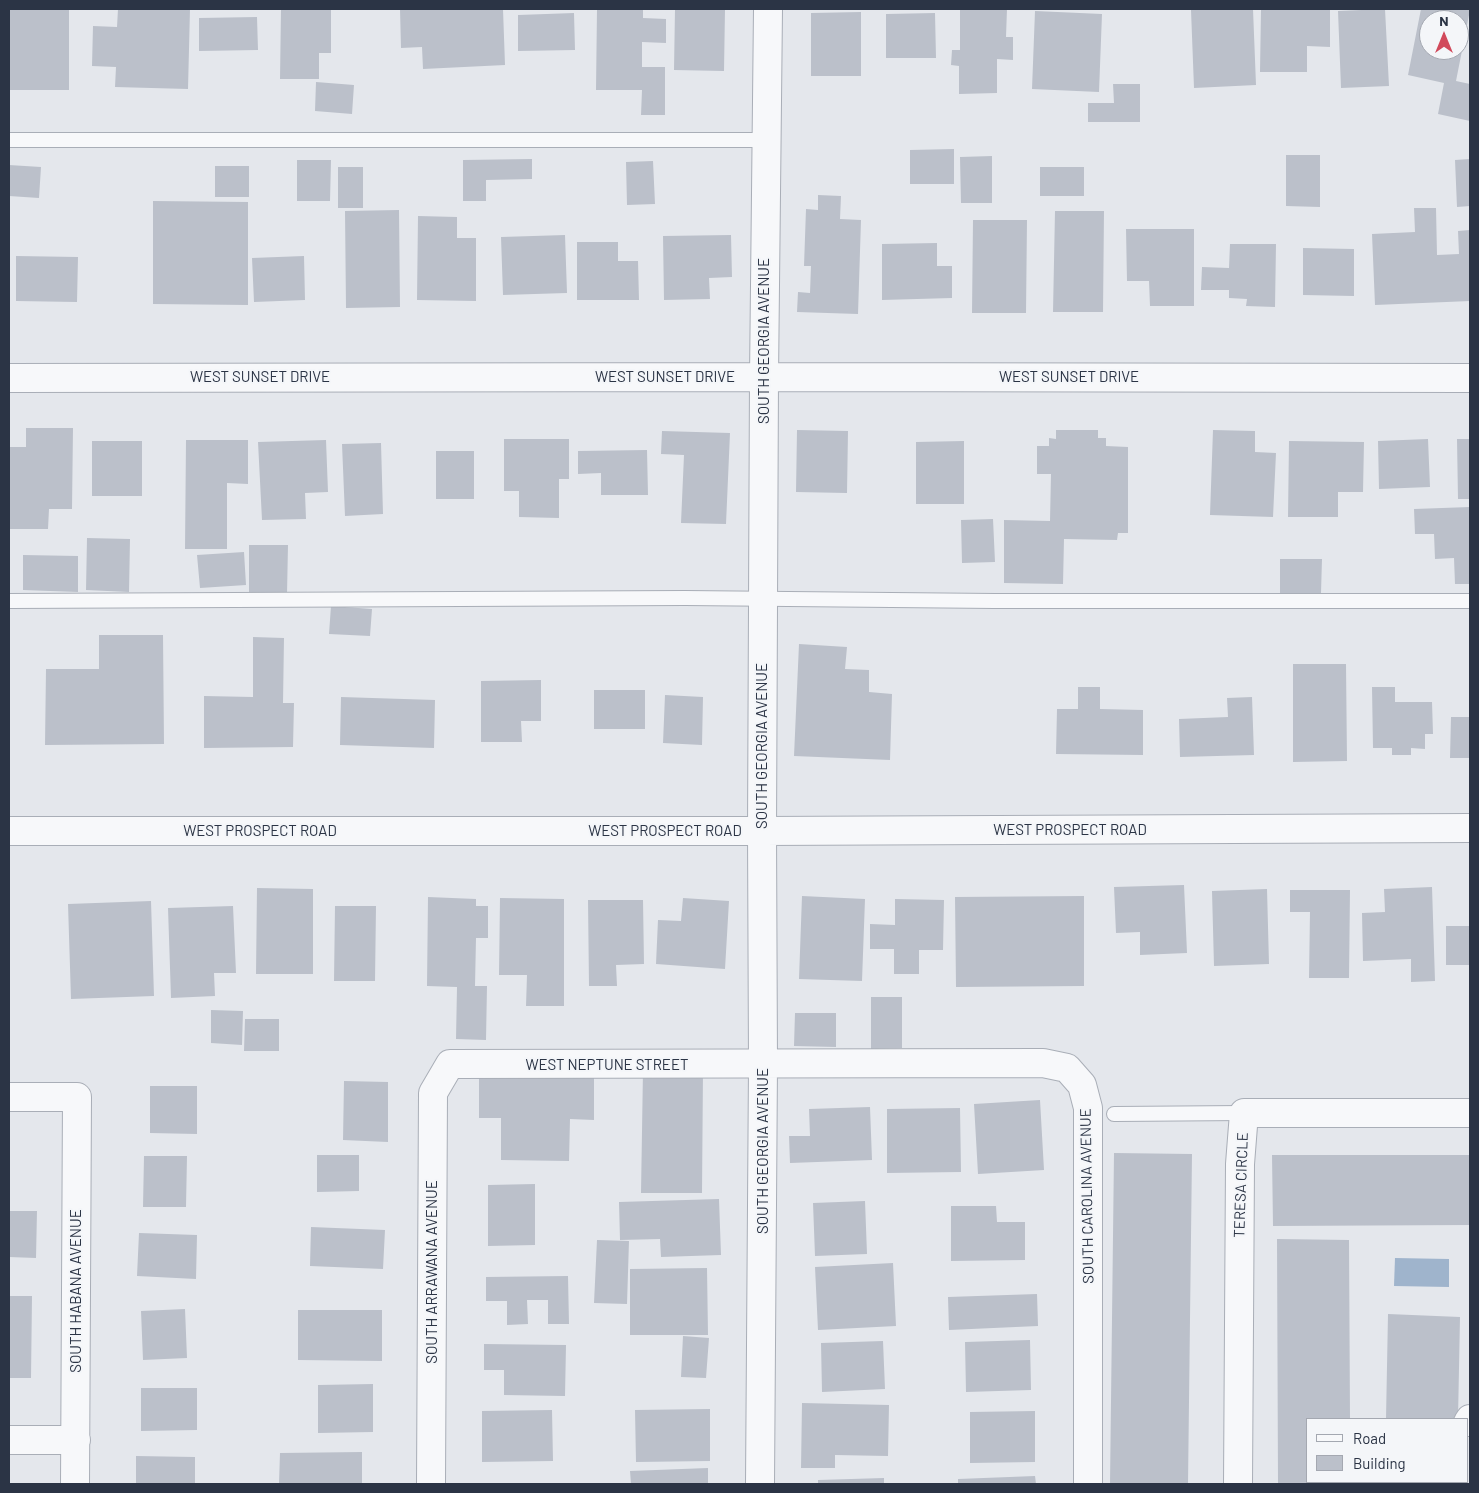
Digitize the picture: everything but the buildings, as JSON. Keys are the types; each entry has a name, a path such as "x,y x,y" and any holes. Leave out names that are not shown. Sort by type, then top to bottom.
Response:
{"street":[{"name":"SOUTH GEORGIA AVENUE","path":"760,1484 764,377 768,9"},
{"name":"WEST SUNSET DRIVE","path":"9,378 1470,378"},
{"name":"WEST PROSPECT ROAD","path":"9,831 762,831 1470,828"},
{"name":"WEST NEPTUNE STREET","path":"450,1064 763,1065"},
{"name":"SOUTH ARRAWANA AVENUE","path":"431,1484 433,1093 450,1064"},
{"name":"SOUTH CAROLINA AVENUE","path":"763,1065 1043,1064 1068,1068 1082,1085 1088,1108 1088,1484"},
{"name":"SOUTH HABANA AVENUE","path":"9,1097 77,1097 75,1484"},
{"name":"TERESA CIRCLE","path":"1238,1484 1240,1164 1244,1113 1470,1113"},
{"path":"9,1440 76,1440"}],"lane":[{"path":"9,140 766,140"},
{"path":"9,602 685,598 1162,602 1470,601"},
{"path":"1114,1114 1244,1113"}],"water":[{"path":"1395,1258 1449,1259 1449,1287 1394,1286"}]}
